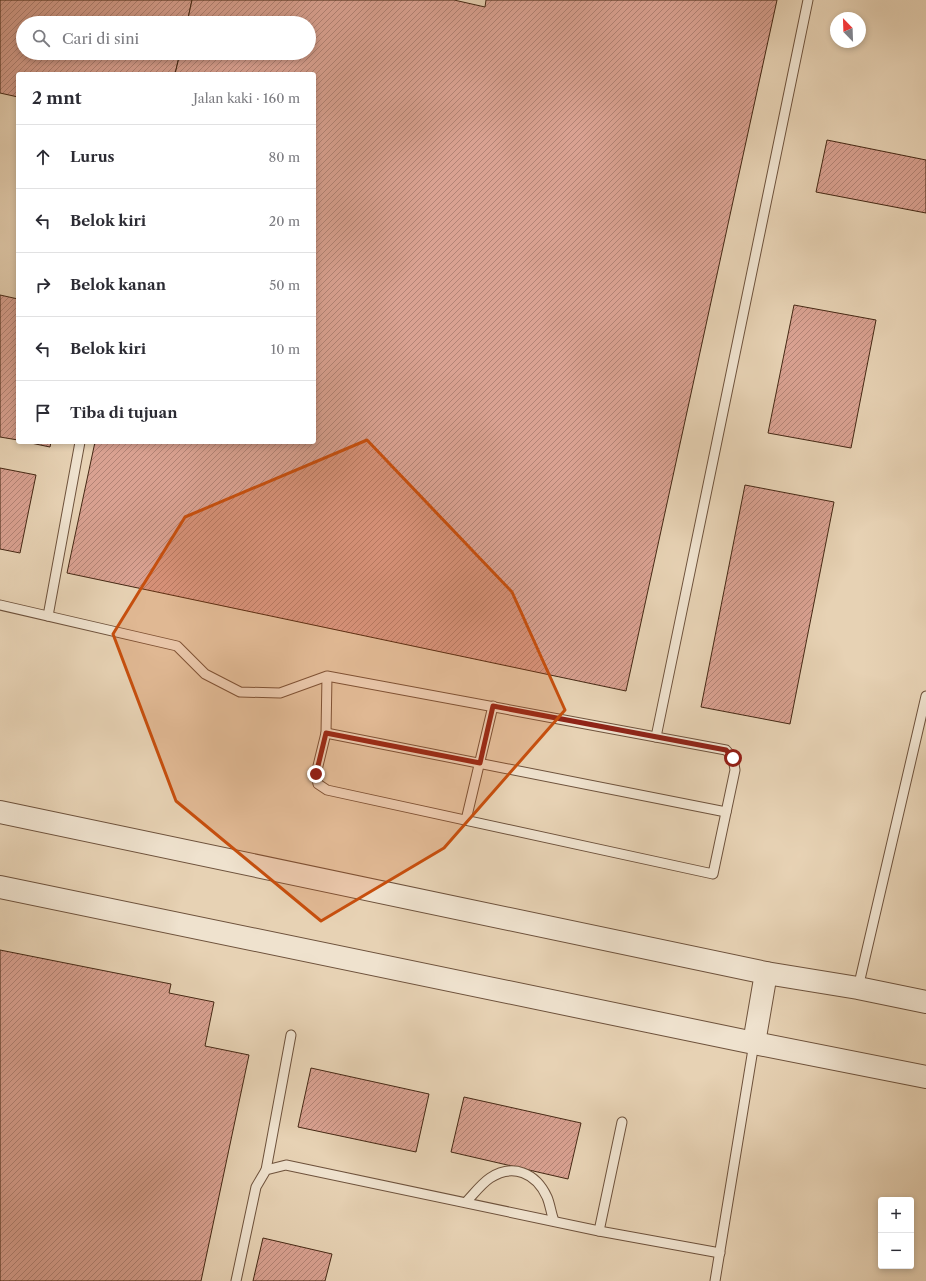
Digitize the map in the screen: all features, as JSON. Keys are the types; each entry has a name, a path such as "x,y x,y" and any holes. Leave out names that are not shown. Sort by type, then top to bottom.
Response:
{"street":[{"path":"0,812 766,973 858,988 926,1002"},
{"path":"0,887 754,1043 926,1077"},
{"path":"754,1043 766,973"}],"lane":[{"path":"656,737 808,0"},
{"path":"48,616 80,444"},
{"path":"0,605 177,646 205,674 240,692 280,693 327,676 726,750 733,758 735,770 713,874 327,790 318,784 316,774 326,733 327,676"},
{"path":"858,988 926,696"},
{"path":"466,820 493,706"},
{"path":"326,733 726,812"},
{"path":"236,1281 256,1187 266,1170 291,1035"},
{"path":"716,1281 754,1043"},
{"path":"599,1231 622,1122"},
{"path":"266,1170 286,1165 599,1231 720,1253"},
{"path":"466,1202 489,1179 502,1172 516,1171 529,1175 536,1181 547,1197 554,1221"}],"highlighted area":[{"path":"367,440 512,592 565,710 444,848 321,921 176,801 113,634 185,517"}],"building":[{"path":"0,0 192,0 189,16 16,16 16,60 178,60 175,72 16,72 16,97 0,93"},
{"path":"192,0 454,0 485,7 486,0 777,0 626,691 67,573 95,444 316,444 316,72 175,72 178,60 316,60 316,16 189,16"},
{"path":"827,140 926,160 926,213 816,192"},
{"path":"0,295 16,299 16,440 0,437"},
{"path":"794,305 876,320 851,448 768,433"},
{"path":"36,444 51,444 50,447"},
{"path":"0,468 36,475 20,553 0,549"},
{"path":"745,485 834,502 790,724 701,707"},
{"path":"0,950 171,984 169,993 214,1002 205,1046 249,1055 201,1281 0,1281"},
{"path":"311,1068 429,1094 416,1152 298,1127"},
{"path":"464,1097 581,1123 568,1179 451,1152"},
{"path":"263,1238 332,1254 325,1281 253,1281"}],"route":[{"path":"316,774 326,733 480,763 493,706 726,750 733,758"}]}
